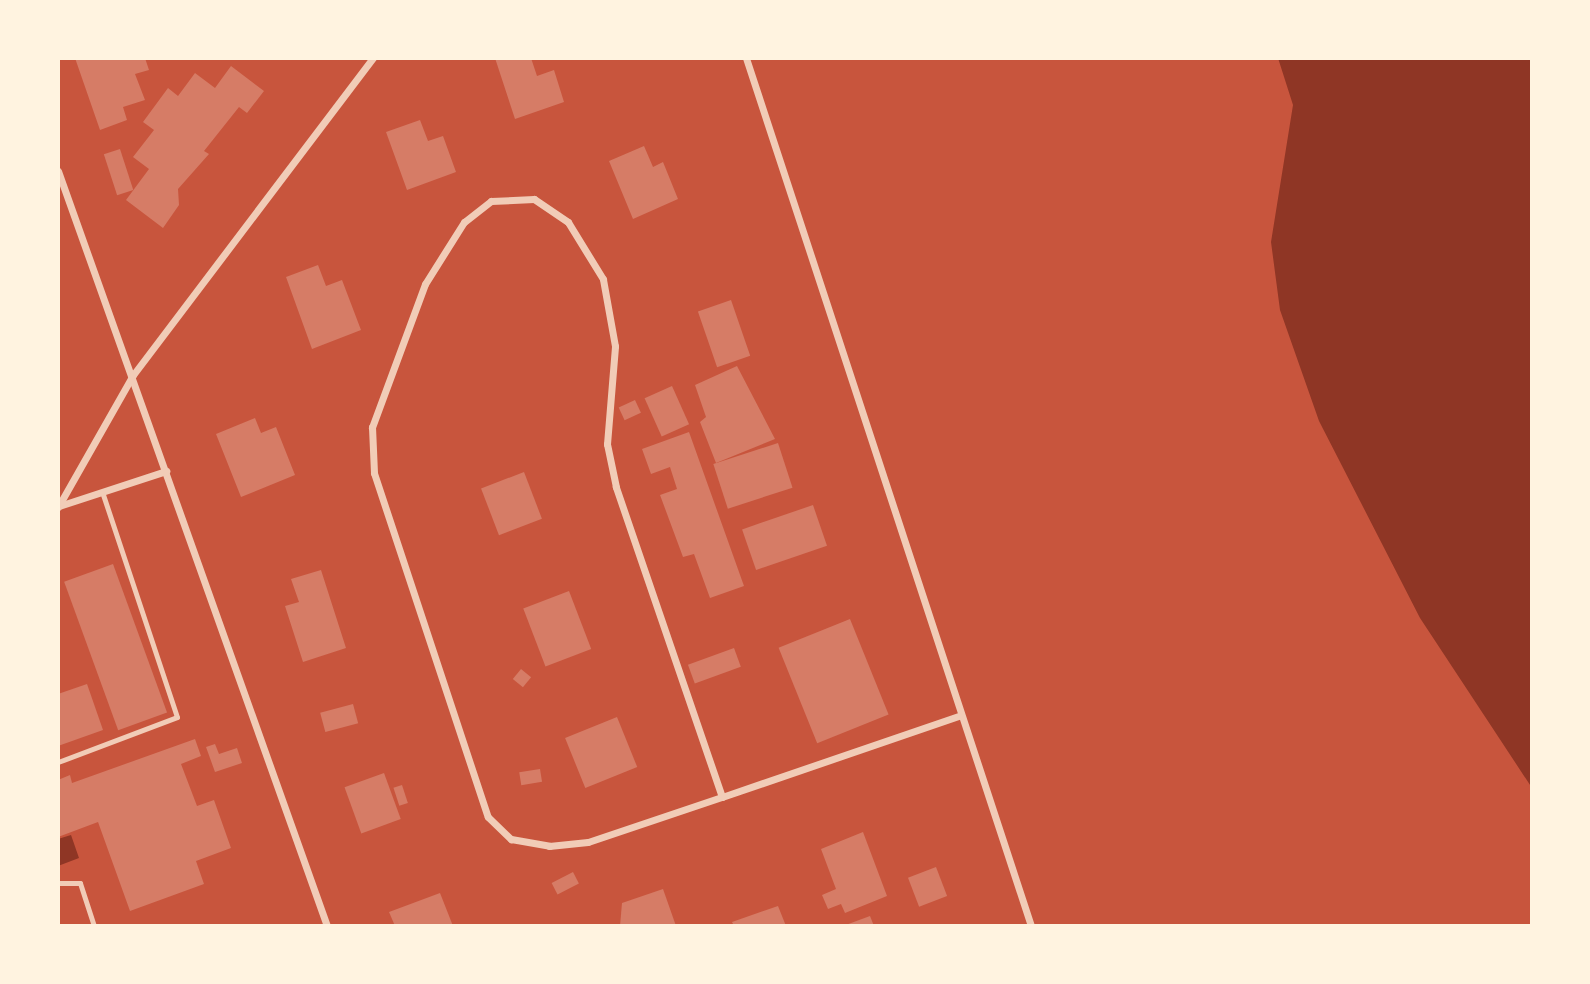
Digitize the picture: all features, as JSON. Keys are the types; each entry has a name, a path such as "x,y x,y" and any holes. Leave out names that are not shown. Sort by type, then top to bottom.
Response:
{"street":[{"path":"58,506 134,375 373,58"},
{"path":"746,58 958,716 1031,926"},
{"path":"58,171 134,375 327,926"},
{"path":"722,797 616,487 607,444 615,346 603,279 568,222 534,199 491,201 464,222 425,284 372,427 374,473 488,817 511,839 549,846 587,842 722,797 958,716"},
{"path":"58,506 166,471"}],"lane":[{"path":"58,762 177,717 178,703 102,492"},
{"path":"58,883 80,883 94,926"}],"shaded area":[{"path":"1278,58 1532,58 1532,788 1420,618 1319,421 1280,310 1271,242 1293,105"},
{"path":"71,835 79,858 58,866 58,839"}],"building":[{"path":"75,58 145,58 149,70 135,74 145,100 123,107 127,120 100,130"},
{"path":"495,58 531,58 537,76 554,70 564,102 515,119"},
{"path":"231,66 264,91 247,113 239,107 204,151 209,154 178,189 179,205 163,228 126,200 149,169 133,157 154,130 143,122 168,88 178,96 195,73 215,88"},
{"path":"420,120 428,141 443,136 456,172 407,190 386,132"},
{"path":"644,146 653,167 663,162 678,199 633,219 609,161"},
{"path":"120,149 133,190 117,195 104,154"},
{"path":"318,265 326,286 342,280 361,330 312,349 286,277"},
{"path":"731,300 750,356 717,367 698,311"},
{"path":"737,366 775,439 716,463 700,422 706,417 695,385"},
{"path":"672,386 689,424 662,437 645,398"},
{"path":"635,400 641,413 625,420 619,408"},
{"path":"255,418 261,433 276,427 295,475 241,497 216,434"},
{"path":"689,432 744,586 710,598 694,554 683,557 660,495 677,489 670,467 651,474 642,449"},
{"path":"778,443 793,488 728,509 713,464"},
{"path":"524,472 542,519 499,535 481,488"},
{"path":"813,505 827,546 756,570 742,529"},
{"path":"113,564 167,712 118,730 64,582"},
{"path":"321,570 346,648 303,662 285,606 299,602 291,579"},
{"path":"569,591 591,649 545,666 523,609"},
{"path":"850,619 889,714 817,743 779,648"},
{"path":"734,648 741,667 695,684 688,665"},
{"path":"521,669 531,677 523,687 513,679"},
{"path":"87,684 103,730 58,746 58,694"},
{"path":"353,704 358,723 325,732 320,713"},
{"path":"617,717 637,767 585,788 565,738"},
{"path":"195,739 201,756 181,764 197,806 214,800 231,848 196,861 204,884 130,911 98,822 58,837 58,780 70,775 72,783"},
{"path":"215,744 219,754 237,748 242,763 215,772 206,747"},
{"path":"540,769 542,782 521,785 519,772"},
{"path":"384,773 401,819 361,833 345,787"},
{"path":"402,785 408,803 399,806 393,788"},
{"path":"863,832 887,896 845,913 841,904 828,909 822,895 836,889 821,849"},
{"path":"936,867 947,896 919,907 908,878"},
{"path":"573,872 579,884 558,894 552,883"},
{"path":"663,889 676,926 620,926 622,903"},
{"path":"440,893 453,926 395,926 389,912"},
{"path":"778,906 786,926 734,926 732,922"},
{"path":"870,916 874,926 843,926"}]}
